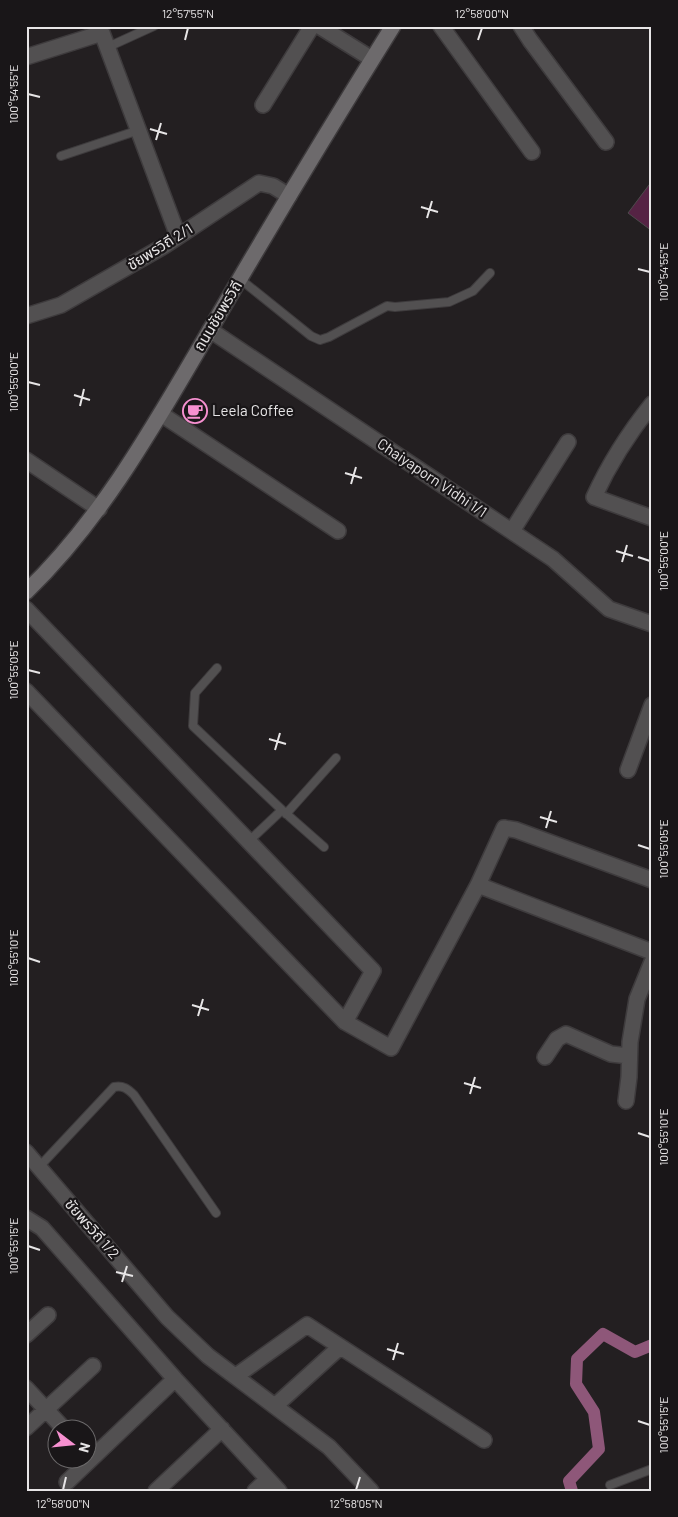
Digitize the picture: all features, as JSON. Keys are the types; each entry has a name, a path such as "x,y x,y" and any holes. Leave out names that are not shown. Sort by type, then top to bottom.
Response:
{"main road":[{"name":"ถนนชัยพรวิถี","path":"26,592 55,563 99,509 161,414 289,196 393,26"}],"street":[{"path":"263,105 312,26"},
{"path":"319,26 372,59"},
{"path":"441,26 532,152"},
{"path":"522,27 606,142"},
{"path":"26,56 102,33 178,236"},
{"name":"ชัยพรวิถี 2/1","path":"26,316 61,305 178,236 259,183 273,186 289,196"},
{"name":"Chaiyaporn Vidhi 1/1","path":"210,330 553,559 610,609 652,624"},
{"path":"652,404 630,431 607,468 594,497 652,518"},
{"path":"161,414 338,531"},
{"path":"512,531 568,442"},
{"path":"26,460 99,509"},
{"path":"26,610 373,971 345,1022"},
{"path":"26,691 345,1022 391,1048 478,885 504,828 516,830 652,880"},
{"path":"628,770 652,705"},
{"path":"478,885 652,952"},
{"path":"626,1100 630,1042 637,999 652,962"},
{"path":"545,1056 557,1039 566,1034 611,1054 629,1056"},
{"name":"ชัยพรวิถี 1/2","path":"26,1152 167,1316 208,1356 329,1447 371,1491"},
{"path":"26,1218 42,1228 175,1379 279,1491"},
{"path":"26,1335 48,1314"},
{"path":"241,1380 307,1325 484,1440"},
{"path":"275,1406 340,1347"},
{"path":"26,1428 93,1366"},
{"path":"98,1449 175,1379"},
{"path":"26,1388 56,1420"},
{"path":"156,1491 222,1429"},
{"path":"67,1482 78,1470"},
{"path":"255,1491 268,1479"}],"lane":[{"path":"108,47 154,26"},
{"path":"61,156 139,130"},
{"path":"240,279 311,336 320,340 387,306 395,307 449,302 473,291 490,273"},
{"path":"217,668 195,693 193,726 324,847"},
{"path":"249,841 284,812 336,758"},
{"path":"39,1167 114,1087 119,1086 126,1088 134,1095 216,1213"},
{"path":"610,1486 652,1469"}],"building":[{"path":"652,181 652,231 628,213"}],"waterway":[{"path":"572,1491 569,1481 599,1449 594,1412 576,1384 577,1359 603,1334 635,1352 652,1345"}],"place":[{"name":"Leela Coffee","path":"195,411"}]}
